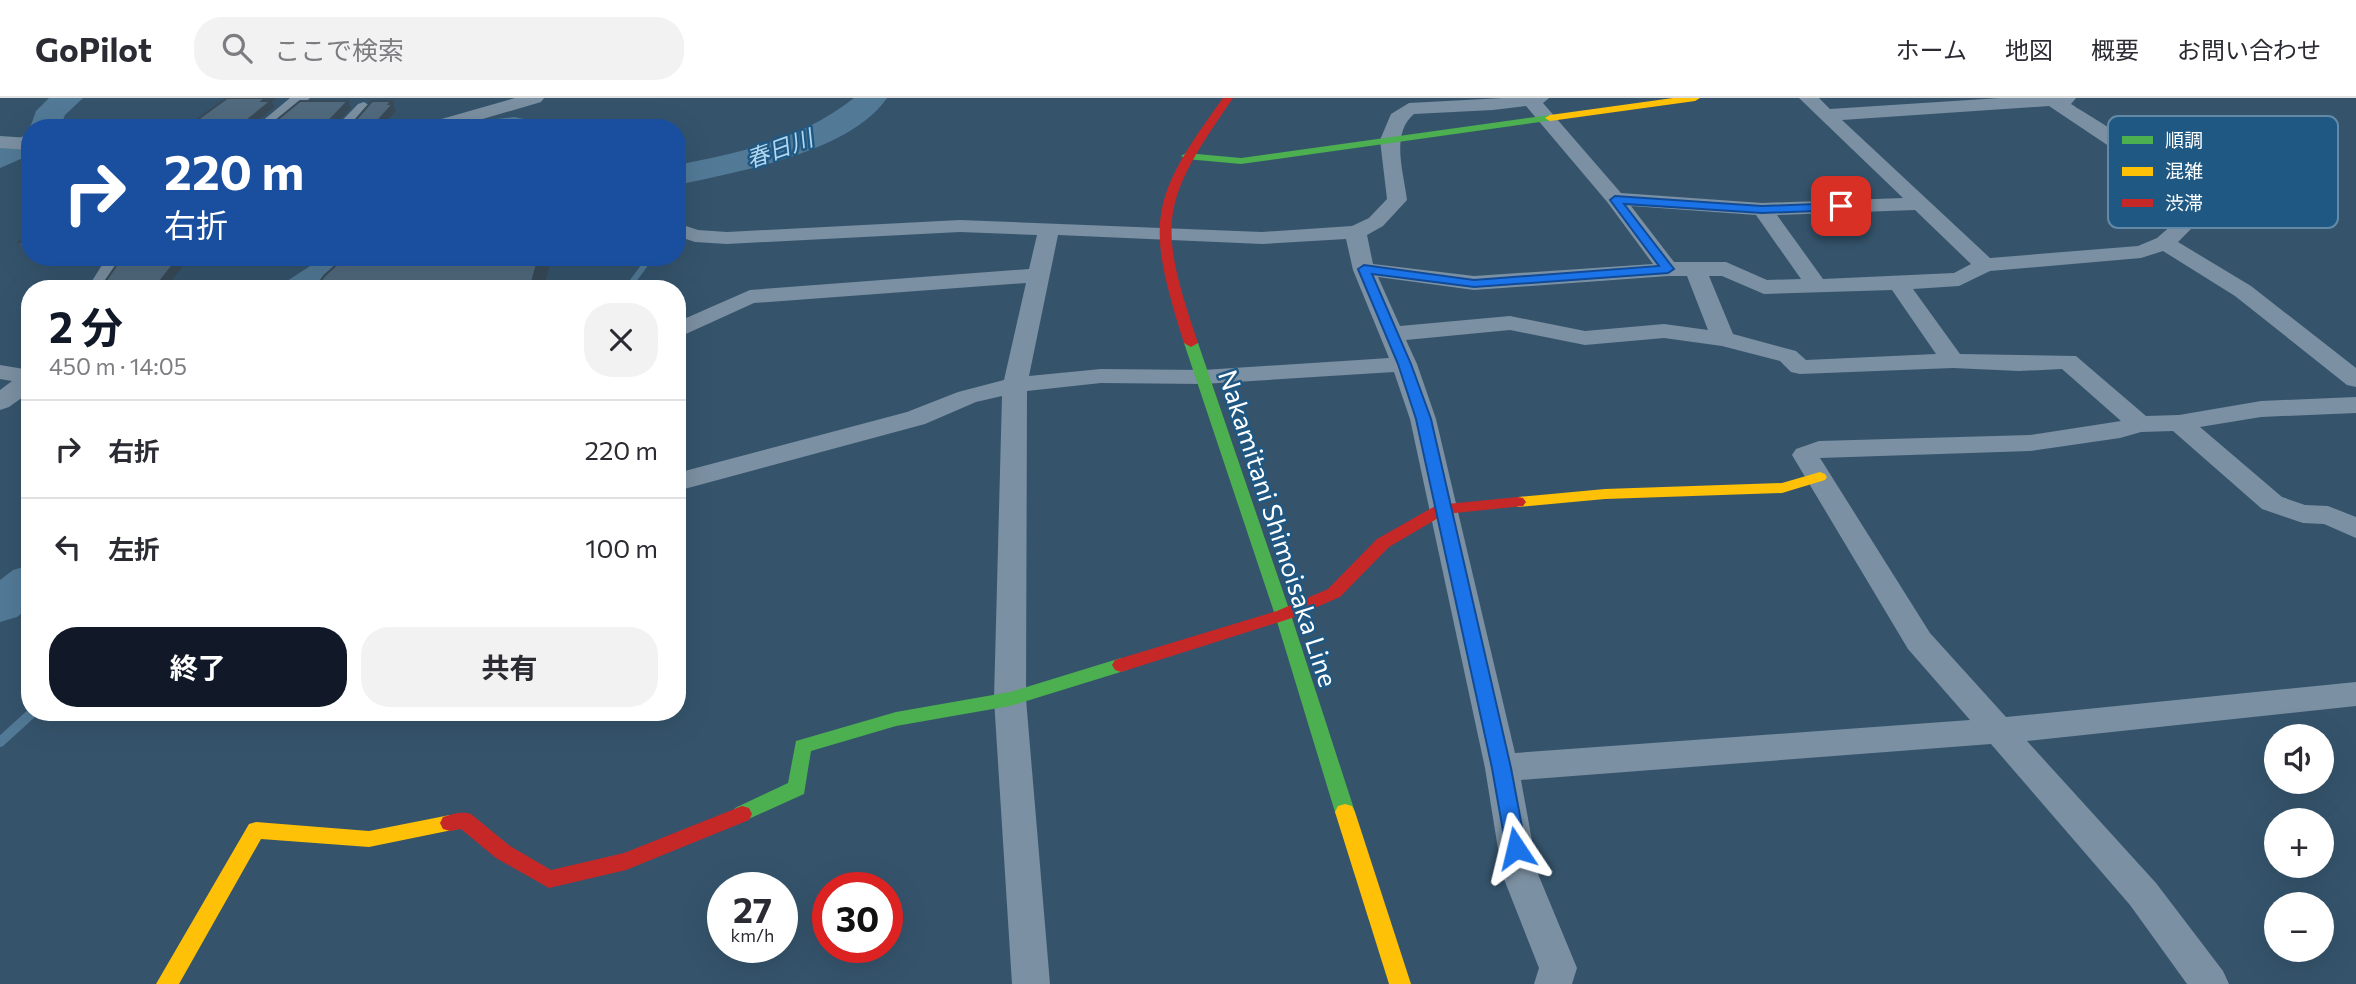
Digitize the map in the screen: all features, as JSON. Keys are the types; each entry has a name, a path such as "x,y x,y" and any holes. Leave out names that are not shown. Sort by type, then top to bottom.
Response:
{"street":[{"path":"274,119 301,98"},
{"path":"462,119 535,98"},
{"name":"Nakamitani Shimoisaka Line","path":"1228,98 1186,156 1165,209 1162,232 1171,284 1283,615 1400,984"},
{"path":"1186,156 1241,161 1695,98"},
{"path":"1808,98 1985,265"},
{"path":"1826,114 2082,98"},
{"path":"686,232 695,236 727,238 960,226 1262,238 1356,232 1376,222 1397,200 1391,139 1398,118 1409,109 1530,99 1562,133 1668,269"},
{"path":"2051,99 2108,138"},
{"path":"353,119 364,108"},
{"path":"1615,200 1762,209 1920,204"},
{"path":"1762,209 1818,286"},
{"path":"1364,269 1474,283 1668,269 1726,269 1764,287 1898,283 1959,279 1985,265 2141,252 2165,243 2181,228"},
{"path":"1031,984 1010,699 1015,385 1049,229"},
{"path":"1356,232 1357,248 1364,269 1405,364 1423,419 1502,768 1520,874 1558,968 1553,984"},
{"path":"2165,243 2243,292 2356,380"},
{"path":"1695,269 1723,339"},
{"path":"686,327 750,297 1039,275"},
{"path":"1898,283 1953,361"},
{"path":"1392,334 1510,323 1585,338 1664,331 1723,339 1788,356 1800,367 1953,361 2019,364 2068,361 2140,424"},
{"path":"686,480 916,418 967,397 1015,385 1101,376 1203,377 1405,364"},
{"path":"0,372 21,377"},
{"path":"0,402 21,386"},
{"path":"2210,984 2143,894 1919,641 1805,455 1819,449 2029,443 2120,430 2140,424 2179,423 2261,409 2356,405"},
{"path":"2179,423 2272,503 2303,514 2328,515 2356,527"},
{"path":"167,984 256,830 369,839 464,820 503,852 549,879 626,861 717,827 797,788 802,746 897,719 1010,699 1283,615 1335,593 1383,543 1442,509 1605,494 1782,488 1820,477"},
{"path":"1502,768 1999,731 2356,694"}],"building":[{"path":"227,98 265,98 262,101 271,101 249,119 198,119"},
{"path":"300,101 348,101 331,119 278,119"},
{"path":"372,101 392,101 389,104 393,104 380,119 356,119"},
{"path":"116,266 172,266 161,280 106,280"},
{"path":"335,266 536,266 533,280 321,280"}],"waterway":[{"path":"48,119 51,111 68,98"},
{"name":"春日川","path":"686,173 755,158 805,141 851,115 872,98"},
{"path":"0,159 21,147"},
{"name":"春日川","path":"314,280 334,266"},
{"path":"634,280 644,266"},
{"name":"春日川","path":"0,605 21,589"},
{"path":"0,742 23,721"}],"traffic: fast":[{"path":"1186,156 1241,161 1550,118"},
{"path":"1191,343 1283,615 1345,812"},
{"path":"742,814 797,788 802,746 896,719 1010,699 1121,665"}],"traffic: slow":[{"path":"1550,118 1695,98"},
{"path":"1518,502 1605,494 1782,488 1820,477"},
{"path":"1345,812 1400,984"},
{"path":"167,984 256,830 369,839 450,823"}],"traffic: jam":[{"path":"1191,343 1168,267 1164,239 1165,213 1171,189 1184,163 1228,98"},
{"path":"1121,665 1283,615 1334,593 1383,543 1442,509 1518,502"},
{"path":"450,823 464,820 503,852 549,879 626,861 742,814"}],"route":[{"path":"1516,848 1502,768 1423,419 1405,364 1364,269 1474,283 1668,269 1615,200 1762,209 1841,206"}]}
